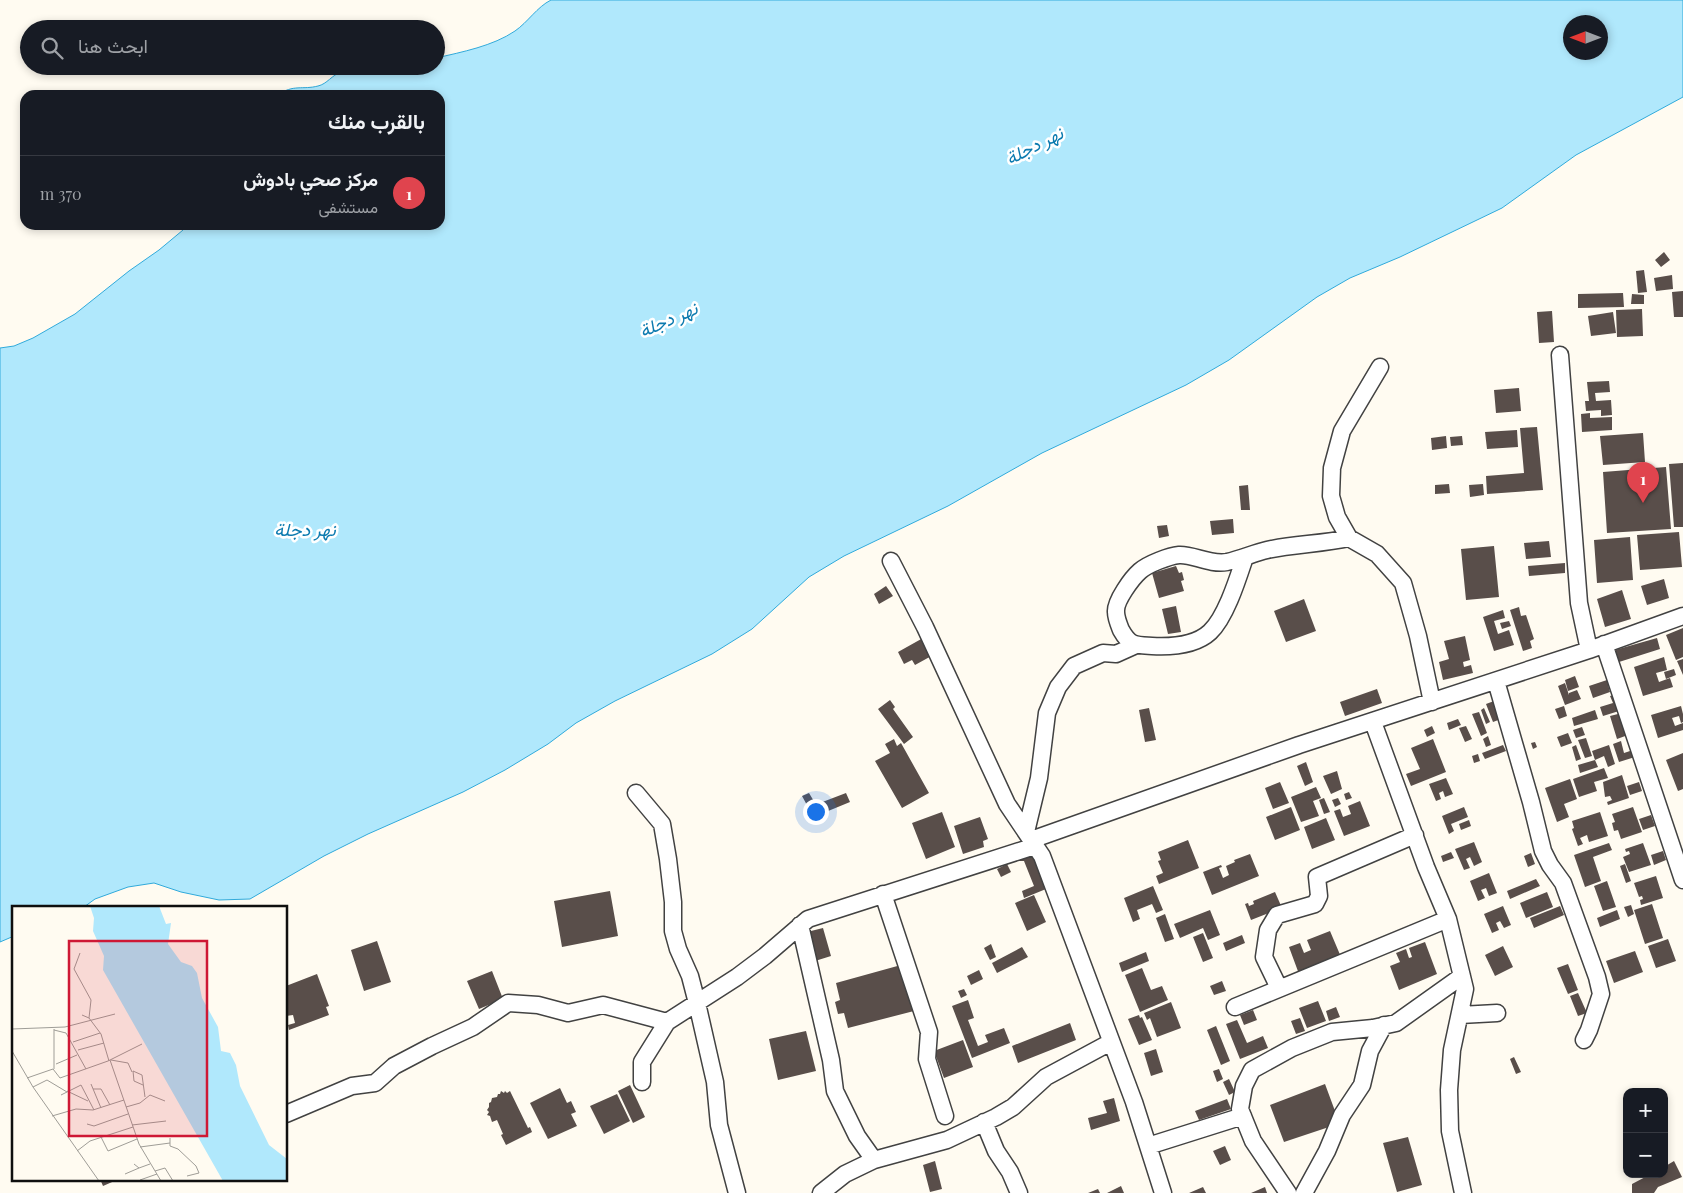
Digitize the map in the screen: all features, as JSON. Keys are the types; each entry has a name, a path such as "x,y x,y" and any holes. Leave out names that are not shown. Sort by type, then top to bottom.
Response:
{"street":[{"path":"1560,355 1579,604 1597,647 1683,880"},
{"path":"1380,367 1342,431 1332,468 1331,496 1337,517 1350,538 1377,554 1404,584 1418,636 1432,702"},
{"path":"1246,557 1232,595 1210,632 1195,641 1176,646 1136,644 1127,640 1119,625 1115,610 1123,592 1141,570 1158,561 1179,555 1209,562 1225,562 1265,550 1334,542 1350,538"},
{"path":"891,561 926,627 1007,804 1042,856 1111,1042 1163,1193"},
{"path":"642,1082 642,1062 667,1022 737,977 808,919 1299,745 1374,722 1683,616"},
{"path":"1031,840 1047,713 1058,687 1074,666 1103,653 1116,654 1136,644"},
{"path":"1496,681 1532,802 1543,851 1563,883 1597,977 1601,994 1584,1040"},
{"path":"1374,722 1414,835 1448,919 1465,989 1452,1050 1448,1090 1450,1131 1463,1193"},
{"path":"636,793 662,824 673,902 673,931 678,949 690,976 697,1002 715,1082 719,1125 737,1193"},
{"path":"1279,988 1264,957 1268,930 1277,915 1315,904 1320,896 1317,877 1414,835"},
{"path":"882,894 929,1032 927,1059 945,1116"},
{"path":"1235,1006 1448,919"},
{"path":"800,925 831,1060 835,1091 857,1136 874,1160"},
{"path":"1288,1193 1253,1141 1240,1109 1244,1086 1252,1070 1292,1048 1332,1032 1374,1028 1396,1022 1462,976"},
{"path":"288,1113 352,1086 375,1083 394,1066 473,1027 508,1003 538,1005 568,1013 603,1005 667,1022"},
{"path":"1460,1015 1497,1013"},
{"path":"1304,1193 1327,1151 1342,1115 1362,1085 1370,1051 1384,1026"},
{"path":"822,1193 845,1174 874,1160 947,1140 1013,1107 1046,1077 1111,1042"},
{"path":"1148,1146 1243,1116"},
{"path":"984,1122 996,1151 1010,1172 1019,1193"}],"water":[{"name":"نهر دجلة","path":"551,0 1683,0 1683,97 1576,155 1502,208 1400,257 1350,278 1317,297 1229,360 1186,385 1042,453 948,506 844,556 809,577 752,629 712,654 615,701 576,723 548,744 505,770 463,792 368,834 324,856 250,899 219,900 181,892 154,883 128,887 95,899 85,906 12,906 12,937 0,942 0,348 14,346 33,338 75,314 183,230 445,230 445,90 288,90 321,85 335,75 445,75 445,56 497,41 520,27"}],"building":[{"path":"1664,252 1670,260 1661,267 1655,260"},
{"path":"1644,270 1647,292 1638,293 1636,271"},
{"path":"1672,275 1673,289 1656,291 1654,278"},
{"path":"1683,291 1683,317 1674,317 1672,292"},
{"path":"1623,293 1624,307 1578,308 1578,294"},
{"path":"1632,294 1644,295 1644,304 1631,304"},
{"path":"1642,309 1643,336 1617,337 1616,310"},
{"path":"1552,311 1554,342 1539,343 1537,312"},
{"path":"1613,312 1616,333 1591,336 1588,316"},
{"path":"1609,381 1610,392 1595,393 1596,401 1611,400 1612,415 1601,416 1601,410 1586,411 1585,401 1589,401 1587,382"},
{"path":"1519,388 1521,411 1496,413 1494,390"},
{"path":"1590,413 1590,418 1612,417 1612,430 1582,432 1581,414"},
{"path":"1537,427 1543,490 1487,494 1486,476 1524,473 1520,428"},
{"path":"1517,430 1518,447 1487,449 1485,432"},
{"path":"1643,433 1645,462 1603,465 1600,436"},
{"path":"1446,436 1447,448 1432,450 1431,438"},
{"path":"1462,436 1463,445 1451,446 1450,437"},
{"path":"1683,463 1683,527 1674,527 1669,464"},
{"path":"1666,467 1671,529 1607,533 1603,472"},
{"path":"1449,484 1450,493 1435,494 1435,485"},
{"path":"1483,484 1484,495 1470,497 1469,485"},
{"path":"1248,485 1250,510 1241,510 1239,486"},
{"path":"1233,519 1234,533 1212,535 1210,521"},
{"path":"1167,525 1169,536 1159,538 1157,526"},
{"path":"1679,532 1682,567 1640,570 1637,535"},
{"path":"1630,537 1633,580 1597,583 1594,540"},
{"path":"1549,541 1551,557 1526,559 1524,543"},
{"path":"1494,546 1499,597 1466,600 1461,549"},
{"path":"1565,563 1565,573 1529,576 1528,566"},
{"path":"1176,566 1179,573 1182,572 1184,580 1181,581 1184,591 1159,598 1152,573"},
{"path":"1664,579 1669,598 1647,605 1641,586"},
{"path":"886,586 893,596 879,604 874,594"},
{"path":"1622,590 1631,619 1605,627 1597,599"},
{"path":"1304,599 1316,631 1286,642 1274,611"},
{"path":"1176,606 1181,632 1168,634 1162,609"},
{"path":"1519,607 1521,616 1526,615 1534,639 1530,641 1532,648 1523,651 1510,610"},
{"path":"1503,610 1505,618 1494,621 1498,634 1509,630 1514,645 1494,651 1483,617"},
{"path":"1509,621 1511,626 1502,629 1500,623"},
{"path":"1683,628 1683,657 1676,660 1666,635"},
{"path":"1465,636 1470,660 1463,662 1464,667 1471,665 1473,673 1443,680 1439,662 1449,659 1444,641"},
{"path":"923,638 935,654 915,665 912,660 904,664 898,652"},
{"path":"1657,638 1660,649 1619,662 1615,650"},
{"path":"1664,657 1667,670 1656,673 1659,682 1670,678 1673,687 1643,696 1634,667"},
{"path":"1683,659 1683,675 1677,661"},
{"path":"1674,669 1676,675 1666,679 1664,672"},
{"path":"1575,676 1579,687 1568,691 1565,680"},
{"path":"1607,680 1610,692 1593,698 1589,686"},
{"path":"1565,683 1569,695 1569,693 1577,690 1581,699 1565,705 1558,686"},
{"path":"1377,689 1382,703 1345,716 1340,702"},
{"path":"1614,695 1619,711 1603,716 1600,707 1613,703 1610,696"},
{"path":"890,700 895,707 893,709 913,737 904,744 878,709"},
{"path":"1494,701 1501,719 1493,722 1486,704"},
{"path":"1564,706 1567,716 1559,719 1555,709"},
{"path":"1681,706 1683,722 1681,723 1679,716 1672,718 1675,726 1683,723 1683,730 1658,738 1651,715"},
{"path":"1149,708 1156,740 1145,742 1139,710"},
{"path":"1484,708 1490,722 1486,724 1481,710"},
{"path":"1595,710 1598,719 1574,726 1572,718"},
{"path":"1479,712 1487,733 1481,736 1472,714"},
{"path":"1622,713 1628,735 1617,739 1610,716"},
{"path":"1458,719 1461,725 1449,730 1447,723"},
{"path":"1432,726 1435,733 1427,737 1424,730"},
{"path":"1466,726 1472,739 1465,742 1459,728"},
{"path":"1582,727 1585,735 1576,738 1573,730"},
{"path":"1568,733 1572,743 1561,747 1557,737"},
{"path":"1488,736 1491,745 1486,747 1483,739"},
{"path":"1586,738 1592,756 1585,758 1578,740"},
{"path":"894,739 897,746 901,743 929,793 902,808 875,761 890,753 885,744"},
{"path":"1433,739 1446,772 1411,786 1406,774 1420,769 1411,748"},
{"path":"1621,741 1624,753 1633,750 1635,757 1619,762 1613,744"},
{"path":"1535,742 1537,747 1533,749 1531,743"},
{"path":"1503,745 1506,751 1485,759 1482,753"},
{"path":"1576,745 1581,759 1576,761 1572,747"},
{"path":"1609,745 1615,764 1608,767 1604,756 1595,760 1592,751"},
{"path":"1683,753 1683,789 1678,791 1666,760"},
{"path":"1478,754 1480,761 1474,763 1472,756"},
{"path":"1595,760 1598,767 1580,773 1578,765"},
{"path":"1306,762 1313,782 1305,786 1297,766"},
{"path":"1604,768 1608,778 1594,782 1597,791 1579,797 1573,779"},
{"path":"1337,771 1342,789 1331,794 1323,776"},
{"path":"1622,775 1629,798 1608,805 1607,802 1612,800 1610,796 1605,797 1603,782"},
{"path":"1446,778 1453,794 1445,797 1443,791 1439,793 1441,799 1436,801 1429,784"},
{"path":"1570,779 1577,799 1564,804 1569,817 1557,822 1545,788"},
{"path":"1280,782 1289,803 1273,809 1265,788"},
{"path":"1639,782 1642,791 1630,795 1627,786"},
{"path":"1316,787 1321,798 1313,801 1319,816 1301,822 1291,797"},
{"path":"1349,792 1352,798 1346,800 1344,794"},
{"path":"809,793 815,803 808,807 802,796"},
{"path":"846,793 850,802 816,816 812,806"},
{"path":"1324,798 1330,812 1324,814 1319,800"},
{"path":"1338,798 1341,804 1335,807 1332,800"},
{"path":"1360,801 1370,826 1344,836 1334,811 1340,809 1343,817 1351,814 1348,806"},
{"path":"1291,807 1300,830 1275,840 1266,817"},
{"path":"1464,807 1468,817 1451,824 1454,831 1449,834 1442,816"},
{"path":"1633,807 1642,832 1621,839 1618,830 1614,831 1612,823 1615,822 1612,814"},
{"path":"942,812 955,847 926,859 912,823"},
{"path":"1600,812 1608,836 1589,842 1587,835 1580,838 1583,844 1578,846 1572,829 1574,828 1572,821"},
{"path":"1651,815 1655,826 1643,830 1639,819"},
{"path":"980,817 988,839 983,841 984,847 963,854 954,826"},
{"path":"1326,818 1335,840 1312,849 1304,827"},
{"path":"1469,820 1471,826 1461,830 1459,824"},
{"path":"1188,840 1199,868 1159,884 1156,876 1163,873 1158,861 1161,860 1158,852"},
{"path":"1474,842 1482,862 1474,866 1470,857 1466,859 1470,868 1464,870 1455,849"},
{"path":"1609,843 1612,850 1593,857 1601,881 1585,887 1574,855"},
{"path":"1643,843 1651,865 1629,872 1623,857 1630,854 1625,849"},
{"path":"1663,851 1666,860 1654,865 1651,855"},
{"path":"1451,852 1454,858 1443,862 1441,856"},
{"path":"1531,853 1535,864 1528,867 1524,856"},
{"path":"1033,854 1046,889 1024,898 1022,891 1034,886 1024,861 1017,861"},
{"path":"1250,854 1259,876 1212,895 1203,872 1221,865 1222,867 1219,868 1223,878 1229,875 1226,866 1235,862 1234,860"},
{"path":"1007,864 1011,872 1001,877 997,869"},
{"path":"1625,864 1631,881 1626,883 1620,866"},
{"path":"1489,873 1497,893 1489,896 1486,888 1481,890 1485,898 1478,901 1470,881"},
{"path":"1656,876 1663,898 1641,905 1640,900 1643,899 1642,896 1639,897 1634,883"},
{"path":"1536,879 1540,886 1510,899 1507,891"},
{"path":"1607,881 1616,907 1603,911 1594,886"},
{"path":"1153,886 1163,910 1156,913 1152,904 1137,910 1140,919 1133,922 1124,898"},
{"path":"610,891 618,936 562,947 554,901"},
{"path":"1275,892 1282,908 1251,920 1245,904 1248,903 1249,906 1254,904 1253,901"},
{"path":"1547,892 1553,907 1526,918 1520,903"},
{"path":"1034,895 1046,922 1027,931 1015,903"},
{"path":"1652,904 1663,938 1645,944 1634,910"},
{"path":"1631,905 1634,914 1628,917 1624,907"},
{"path":"1503,906 1511,925 1504,928 1500,921 1496,923 1499,930 1492,933 1484,914"},
{"path":"1560,906 1564,915 1534,928 1530,918"},
{"path":"1210,910 1220,935 1208,940 1203,928 1180,938 1174,924"},
{"path":"1617,910 1620,919 1600,927 1597,918"},
{"path":"1165,914 1174,939 1165,942 1156,918"},
{"path":"823,928 831,956 815,961 807,932"},
{"path":"1330,931 1341,957 1299,974 1289,947 1300,943 1304,953 1311,950 1307,940"},
{"path":"1203,933 1213,958 1203,962 1193,937"},
{"path":"1242,935 1245,943 1226,951 1223,943"},
{"path":"1668,939 1676,961 1656,968 1648,946"},
{"path":"377,941 391,982 364,991 351,950"},
{"path":"1425,942 1437,974 1399,990 1390,966 1400,962 1396,953 1406,949 1409,958 1412,957 1409,948"},
{"path":"991,944 996,957 990,960 984,948"},
{"path":"1503,946 1513,967 1495,976 1485,955"},
{"path":"1022,947 1028,957 997,973 992,963"},
{"path":"1635,951 1643,972 1614,983 1606,961"},
{"path":"1146,952 1149,961 1122,972 1119,963"},
{"path":"1568,964 1578,990 1568,994 1557,968"},
{"path":"901,965 914,1011 848,1028 844,1013 838,1014 835,1002 840,1000 836,983"},
{"path":"1142,968 1151,990 1162,986 1168,1000 1140,1012 1125,975"},
{"path":"979,970 983,979 971,985 967,976"},
{"path":"492,971 503,999 479,1009 467,981"},
{"path":"317,974 329,1006 326,1007 329,1015 289,1030 288,1025 295,1023 293,1015 288,1016 288,985"},
{"path":"1222,981 1226,991 1214,995 1210,986"},
{"path":"964,989 967,995 961,998 958,991"},
{"path":"1578,993 1587,1013 1578,1016 1570,996"},
{"path":"968,1000 974,1018 968,1020 978,1046 988,1042 985,1035 1004,1028 1010,1043 972,1058 952,1006"},
{"path":"1318,1001 1326,1021 1307,1028 1299,1008"},
{"path":"1171,1002 1181,1028 1157,1037 1150,1018 1147,1020 1144,1013"},
{"path":"1336,1007 1340,1017 1329,1021 1326,1011"},
{"path":"1253,1010 1257,1020 1244,1025 1240,1015"},
{"path":"1139,1015 1140,1018 1142,1017 1152,1040 1139,1045 1128,1019"},
{"path":"1300,1018 1305,1031 1296,1034 1291,1021"},
{"path":"1237,1020 1247,1043 1263,1036 1268,1048 1240,1059 1226,1024"},
{"path":"1070,1023 1076,1040 1018,1063 1012,1046"},
{"path":"1216,1026 1230,1061 1221,1065 1207,1030"},
{"path":"806,1031 816,1071 778,1080 769,1039"},
{"path":"963,1040 973,1067 944,1078 934,1051"},
{"path":"1156,1049 1163,1072 1151,1076 1144,1053"},
{"path":"1514,1057 1521,1072 1516,1074 1510,1059"},
{"path":"1219,1069 1223,1079 1217,1082 1213,1071"},
{"path":"1229,1079 1235,1092 1229,1095 1223,1082"},
{"path":"1325,1084 1335,1111 1329,1127 1284,1142 1270,1105"},
{"path":"630,1085 645,1117 633,1123 618,1091"},
{"path":"560,1088 567,1103 571,1101 576,1112 571,1114 577,1126 548,1139 530,1103"},
{"path":"501,1091 507,1093 510,1091 528,1128 530,1127 532,1132 506,1145 497,1120 492,1122 490,1116 487,1115 489,1103"},
{"path":"617,1094 630,1121 604,1134 590,1106"},
{"path":"1114,1098 1120,1121 1091,1130 1088,1118 1107,1113 1103,1101"},
{"path":"1227,1099 1231,1109 1199,1120 1195,1111"},
{"path":"1408,1137 1422,1185 1397,1192 1383,1143"},
{"path":"1225,1146 1231,1160 1220,1165 1213,1151"},
{"path":"935,1161 942,1189 930,1192 923,1165"},
{"path":"1674,1161 1682,1177 1658,1187 1654,1193 1632,1193 1632,1184 1643,1178 1668,1178 1668,1165"},
{"path":"100,1180 117,1180 103,1186"},
{"path":"1121,1186 1124,1193 1107,1193"},
{"path":"1203,1187 1206,1193 1189,1193"},
{"path":"1265,1187 1267,1193 1251,1193"},
{"path":"1098,1189 1100,1193 1088,1193"}],"place":[{"name":"مركز صحي بادوش","path":"1643,503"}]}
